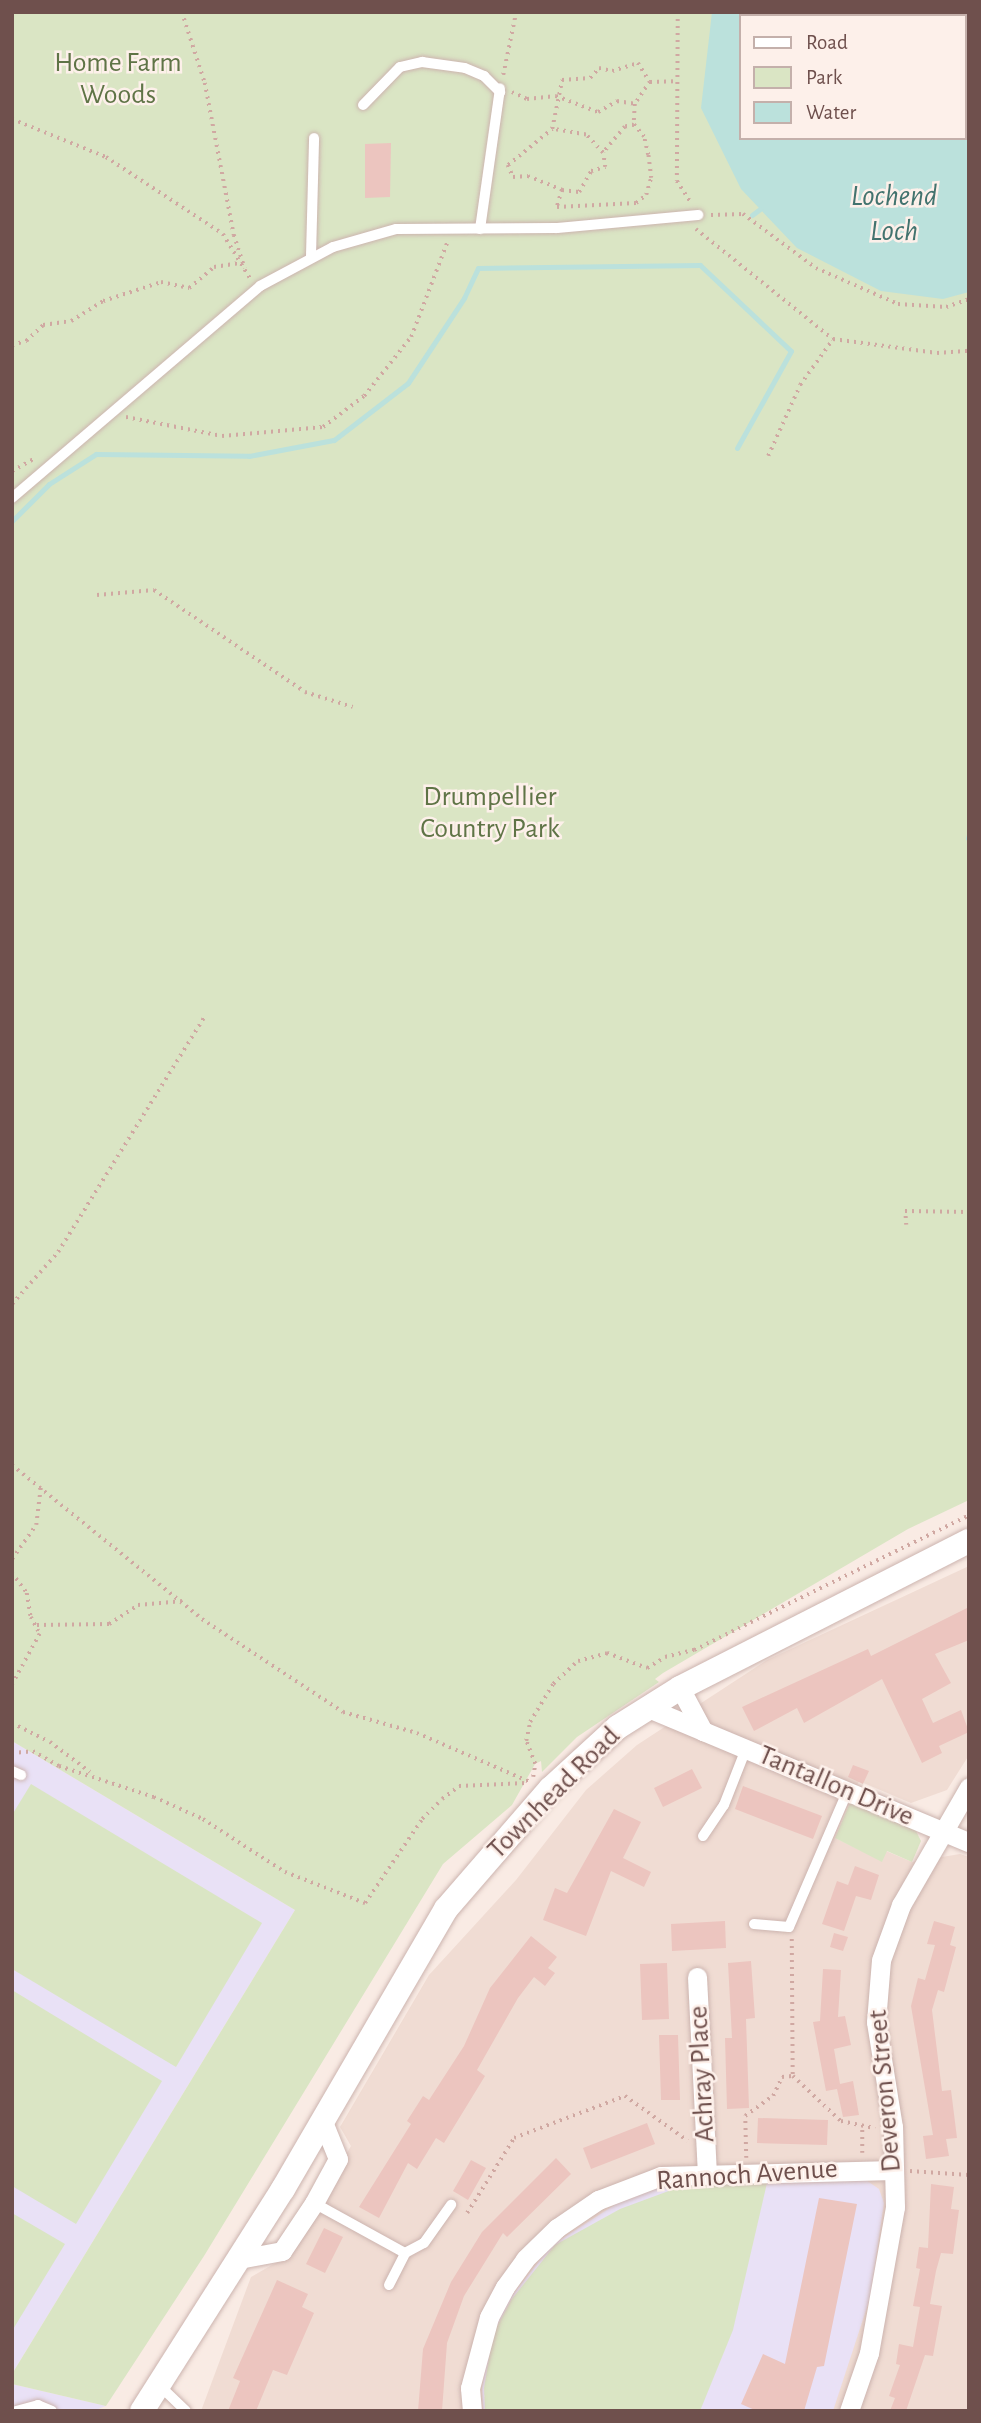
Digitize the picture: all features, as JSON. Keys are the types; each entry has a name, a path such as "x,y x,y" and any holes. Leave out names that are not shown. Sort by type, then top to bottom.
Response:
{"street":[{"name":"Townhead Road","path":"142,2411 323,2122 446,1909 541,1786 618,1727 680,1688 969,1541"},
{"path":"680,1688 703,1731"},
{"name":"Tantallon Drive","path":"648,1708 969,1842"},
{"name":"Deveron Street","path":"849,2411 869,2353 889,2255 894,2170 893,2127 876,2022 881,1960 901,1905 969,1787"},
{"name":"Achray Place","path":"697,1977 707,2163"},
{"path":"239,2259 282,2251 314,2203 338,2159 323,2122"},
{"name":"Rannoch Avenue","path":"472,2411 470,2388 489,2317 525,2259 557,2228 598,2200 661,2176 707,2163 746,2171 894,2170"}],"lane":[{"path":"363,105 400,67 422,62 465,68 484,76 500,90 480,229"},
{"path":"311,257 314,138"},
{"path":"12,498 113,415 260,286 311,257 351,239 396,229 581,227 698,215"},
{"path":"703,1836 724,1805 746,1749"},
{"path":"754,1924 789,1927 848,1790"},
{"path":"314,2203 405,2253"},
{"path":"389,2285 405,2253 425,2243 451,2205"},
{"path":"158,2385 186,2411"},
{"path":"16,2411 38,2405 52,2411"}],"path":[{"path":"182,12 205,83 234,234 248,276"},
{"path":"516,12 500,90 527,99 556,96 598,112 617,101 635,104"},
{"path":"678,12 675,81 677,181 698,215 743,214 816,268 898,304 946,307 969,299"},
{"path":"488,176 508,165 552,129 556,96 562,80 590,78 599,68 612,71 638,64 650,82"},
{"path":"650,82 675,81"},
{"path":"562,191 557,207 636,203 646,195 651,178 648,155 644,137 634,125 635,104 650,82"},
{"path":"12,119 106,157 222,234 248,276 260,286"},
{"path":"603,153 625,127 634,125"},
{"path":"508,165 513,177 528,176 562,191 579,192 591,171 605,167 603,153 586,135 552,129"},
{"path":"680,217 833,339 937,354 969,351"},
{"path":"113,415 222,436 323,427 364,396 411,337 453,229"},
{"path":"12,345 26,341 43,325 71,321 103,301 161,282 189,288 214,267 240,263"},
{"path":"768,456 800,385 833,339"},
{"path":"97,595 155,590 305,692 353,707"},
{"path":"12,1304 58,1252 204,1017"},
{"path":"906,1225 905,1211 969,1212"},
{"path":"12,1465 202,1619 343,1712 417,1733 541,1786"},
{"path":"12,1559 36,1525 41,1488"},
{"path":"541,1786 526,1741 530,1722 553,1684 578,1661 607,1653 647,1668 665,1657 694,1650 969,1515"},
{"path":"12,1573 27,1593 31,1617 40,1634 35,1650 12,1685"},
{"path":"37,1625 108,1624 138,1605 183,1601"},
{"path":"12,1723 50,1742 95,1776"},
{"path":"12,1753 33,1751 59,1766 95,1776 203,1819 285,1872 365,1903 422,1819 459,1786 541,1786"},
{"path":"789,1927 793,2076 841,2122 862,2128 893,2127"},
{"path":"746,2171 745,2116 773,2096 782,2077 793,2076"},
{"path":"467,2213 514,2138 625,2096 707,2163"},
{"path":"862,2128 862,2169"},
{"path":"894,2170 969,2175"}],"shaded area":[{"path":"969,1566 969,1755 947,1790 911,1803 859,1781 835,1838 882,1861 886,1851 912,1862 960,1854 969,1857 969,2411 201,2411 251,2277 286,2257 351,2146 340,2127 429,1975 516,1880 586,1790 637,1745 767,1660"},
{"path":"12,1741 295,1910 12,2374"},
{"path":"705,2180 866,2180 879,2189 884,2203 870,2298 833,2411 483,2411 482,2387 492,2333 510,2298 552,2245 627,2197 660,2186"},
{"path":"12,2384 106,2406 93,2411 12,2411"}],"green space":[{"name":"Drumpellier Country Park","path":"12,12 969,12 969,1500 908,1529 663,1673 655,1679 659,1682 577,1737 542,1772 541,1761 535,1764 512,1805 443,1864 204,2256 106,2406 12,2384 12,2374 295,1910 12,1741"},
{"path":"31,1784 262,1923 176,2067 12,1969 12,1815"},
{"path":"851,1800 915,1829 921,1841 912,1862 887,1851 882,1862 835,1838"},
{"path":"12,1990 162,2081 76,2224 12,2186"},
{"path":"712,2183 767,2183 733,2330 700,2411 485,2411 484,2388 493,2334 511,2300 555,2245 620,2209 674,2189"},
{"path":"12,2213 65,2244 12,2331"}],"water":[{"name":"Lochend Loch","path":"712,12 969,12 969,292 943,299 881,291 797,248 741,189 701,108"}],"building":[{"path":"391,143 390,197 365,198 365,144"},
{"path":"969,1607 969,1640 935,1654 951,1683 922,1699 933,1723 961,1710 969,1732 939,1746 942,1753 922,1763 882,1679 804,1723 797,1708 754,1731 742,1707 868,1649 871,1656"},
{"path":"853,1765 869,1771 863,1784 848,1777"},
{"path":"692,1769 702,1788 663,1807 654,1788"},
{"path":"743,1786 822,1816 813,1839 735,1809"},
{"path":"614,1809 641,1822 623,1858 651,1872 644,1887 611,1871 586,1936 543,1920 555,1888 567,1893"},
{"path":"855,1866 879,1875 871,1900 856,1896 844,1931 822,1924 837,1881 848,1885"},
{"path":"725,1921 726,1948 672,1951 671,1924"},
{"path":"934,1921 955,1927 950,1945 956,1947 944,1992 938,1990 932,2010 942,2091 951,2090 957,2138 946,2139 949,2156 926,2159 923,2136 933,2135 911,2006 918,1978 925,1980 935,1945 927,1944"},
{"path":"834,1933 848,1937 843,1951 830,1947"},
{"path":"531,1936 557,1957 548,1968 555,1973 545,1986 534,1977 518,1998 477,2070 485,2076 444,2143 436,2138 417,2169 408,2163 379,2218 359,2207 411,2124 407,2121 423,2096 429,2100 464,2046 490,1988"},
{"path":"751,1961 755,2018 746,2019 749,2108 727,2109 725,2038 732,2038 728,1963"},
{"path":"667,1963 669,2019 642,2020 640,1964"},
{"path":"823,1969 841,1970 838,2017 845,2016 851,2045 834,2049 840,2084 853,2081 859,2115 843,2117 837,2089 826,2091 813,2022 820,2021"},
{"path":"659,2035 678,2035 680,2100 661,2100"},
{"path":"758,2118 828,2120 827,2145 757,2143"},
{"path":"647,2123 655,2144 591,2169 583,2148"},
{"path":"556,2158 571,2174 507,2237 503,2233 464,2296 447,2343 442,2411 418,2411 423,2349 451,2282 482,2232"},
{"path":"471,2160 486,2168 468,2200 453,2191"},
{"path":"931,2184 954,2187 951,2209 959,2210 953,2254 941,2253 936,2271 930,2304 942,2306 933,2356 925,2355 906,2411 890,2411 895,2398 889,2396 900,2365 896,2364 899,2344 913,2347 920,2307 913,2306 920,2269 916,2268 919,2247 928,2248"},
{"path":"819,2198 857,2204 824,2366 817,2367 804,2411 757,2411 741,2404 763,2354 785,2364"},
{"path":"324,2228 343,2237 325,2273 306,2264"},
{"path":"277,2280 308,2294 302,2307 314,2313 287,2375 273,2370 256,2411 228,2411 240,2381 233,2378"}],"waterway":[{"path":"752,215 760,209"},
{"path":"12,521 49,484 96,454 249,456 334,440 408,383 464,298 478,268 700,265 791,351 737,448"}],"park label":[{"name":"Home Farm Woods","path":"118,79"}]}
